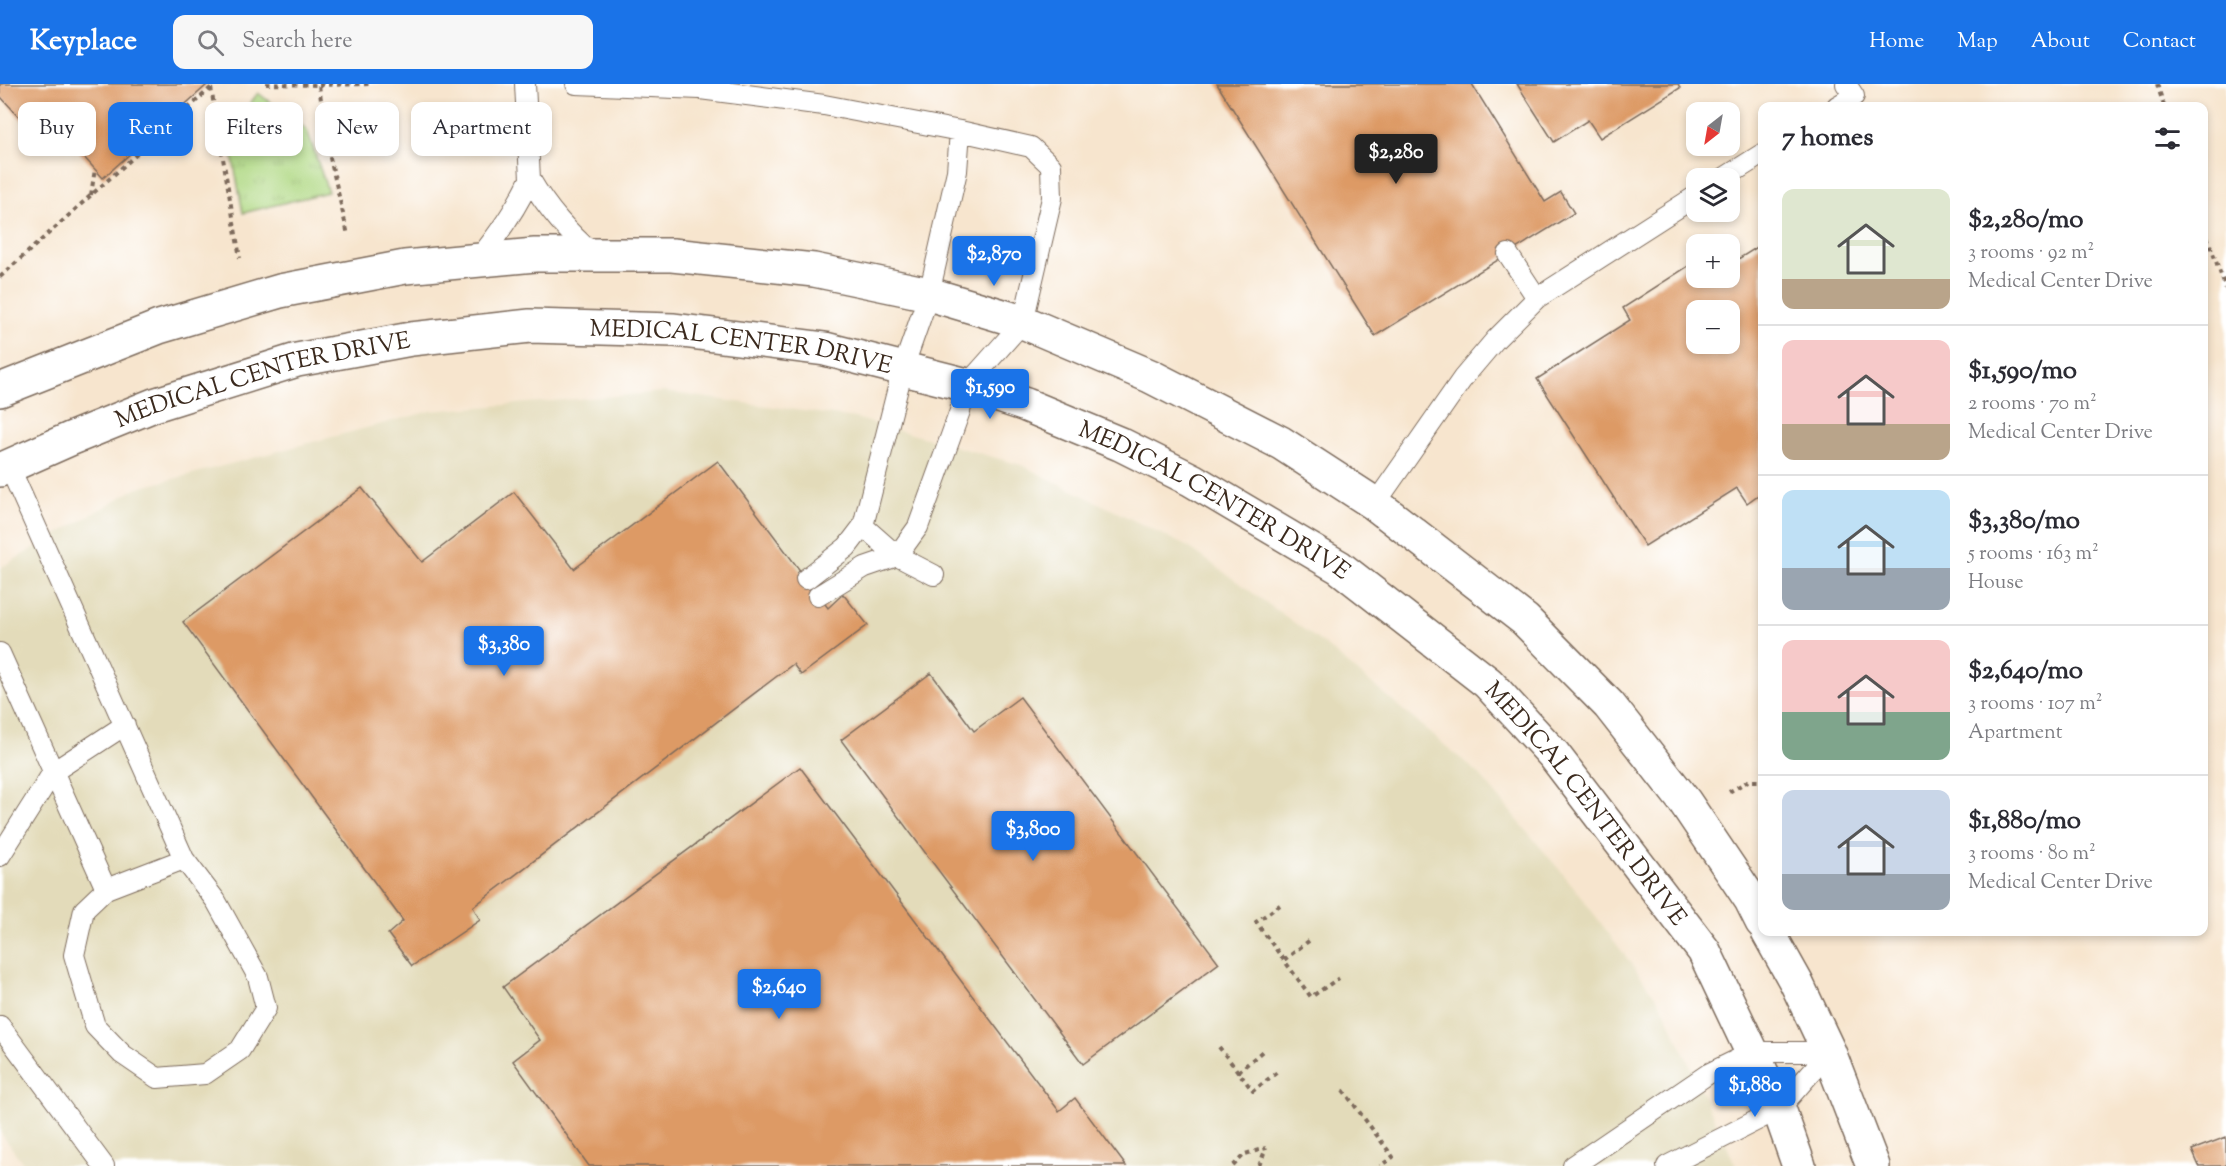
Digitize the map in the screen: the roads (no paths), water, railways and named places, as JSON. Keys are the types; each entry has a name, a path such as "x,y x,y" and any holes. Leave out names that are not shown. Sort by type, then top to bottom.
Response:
{"street":[{"path":"0,390 159,327 280,291 405,267 535,255 672,255 814,270 929,294 1023,322 1160,381 1281,443 1375,504 1525,620 1610,705 1685,802 1758,914"},
{"name":"MEDICAL CENTER DRIVE","path":"3,461 154,405 297,360 423,338 530,326 674,330 825,349 966,385 1026,405 1120,444 1192,480 1339,567 1488,683 1554,755 1704,951 1779,1109 1799,1166"},
{"path":"1770,936 1796,982 1829,1052 1873,1166"}],"lane":[{"path":"525,84 530,179 542,200 568,233 594,255"},
{"path":"576,84 712,91 824,105 1031,147 1051,166 1052,198 1023,322 966,385 960,411 918,527 897,556 865,567 818,596"},
{"path":"1844,102 1854,96 1846,84"},
{"path":"806,579 847,547 863,526 903,368 929,294 957,171 960,131"},
{"path":"1740,168 1758,157"},
{"path":"477,261 502,229 530,179"},
{"path":"1375,504 1463,378 1496,339 1537,298 1686,202"},
{"path":"1508,254 1537,298"},
{"path":"3,461 125,724 184,859 216,901 258,977 266,1008 240,1050 205,1074 157,1078 122,1054 96,1026 74,955 84,910 106,889 184,859"},
{"path":"863,526 897,556 934,575"},
{"path":"0,653 106,889"},
{"path":"0,856 53,772 125,724"},
{"path":"0,1026 104,1166"},
{"path":"1574,1166 1708,1074 1753,1052 1829,1052"},
{"path":"1667,1166 1779,1109 1829,1052"}]}
